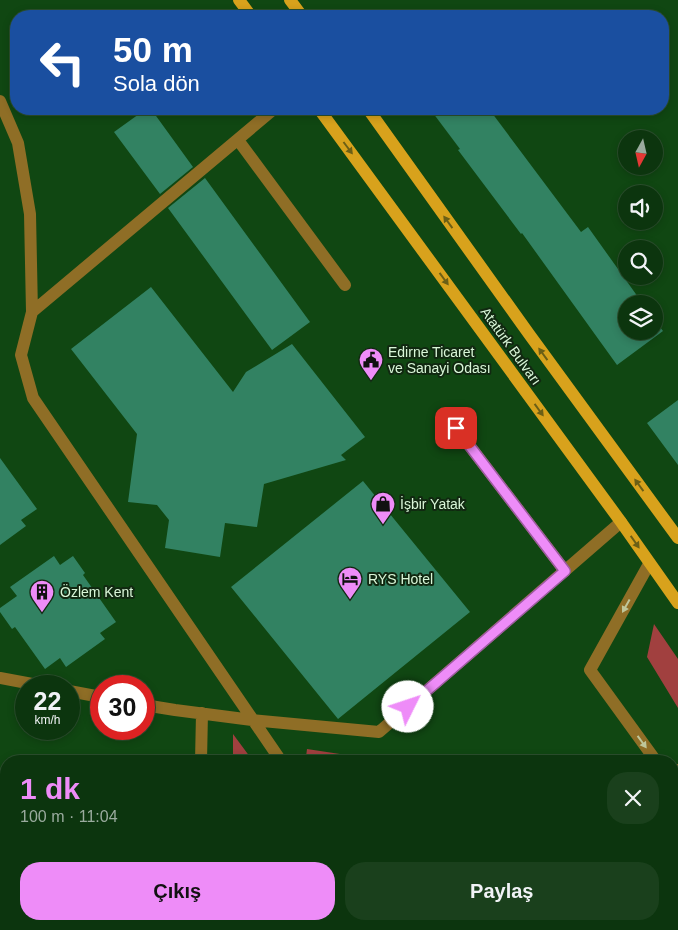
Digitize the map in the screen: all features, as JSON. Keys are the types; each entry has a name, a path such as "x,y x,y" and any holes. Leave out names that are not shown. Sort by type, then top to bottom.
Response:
{"main road":[{"name":"Atatürk Bulvarı","path":"323,115 621,522 678,603"},
{"name":"Atatürk Bulvarı","path":"372,115 678,538"}],"street":[{"path":"0,101 18,143 30,214 32,312 21,354 33,398 277,755"},
{"path":"32,312 267,115"},
{"path":"238,140 345,285"},
{"path":"456,428 565,571"},
{"path":"155,707 252,720 380,732 621,522"},
{"path":"650,564 590,670 652,755"},
{"path":"0,678 15,681"},
{"path":"202,713 202,755"}],"shaded area":[{"path":"654,624 678,659 678,708 647,657"},
{"path":"233,734 249,755 233,755"},
{"path":"307,749 346,755 306,755"}],"building":[{"path":"138,115 155,115 193,167 160,194 114,132"},
{"path":"434,115 493,115 581,232 588,227 618,269 618,285 629,285 637,295 618,295 618,340 651,340 617,365 522,233 458,150 460,149"},
{"path":"205,178 310,322 272,350 168,208"},
{"path":"151,287 233,392 246,372 292,344 365,437 341,455 346,460 264,484 257,527 225,523 220,557 165,548 169,520 157,505 128,502 137,434 71,349"},
{"path":"678,400 678,465 647,423"},
{"path":"0,458 37,509 21,520 26,526 0,545"},
{"name":"RYS Hotel","path":"363,481 470,612 338,719 231,587"},
{"name":"Özlem Kent","path":"54,556 60,565 73,556 85,573 83,575 116,622 100,633 105,639 66,667 60,658 45,669 15,627 12,629 0,612 0,608 17,596 10,587"}],"place":[{"name":"Edirne Ticaret ve Sanayi Odası","path":"371,381"},
{"name":"İşbir Yatak","path":"383,525"},
{"name":"RYS Hotel","path":"350,600"},
{"name":"Özlem Kent","path":"42,613"}],"route":[{"path":"408,707 565,571 456,428"}]}
